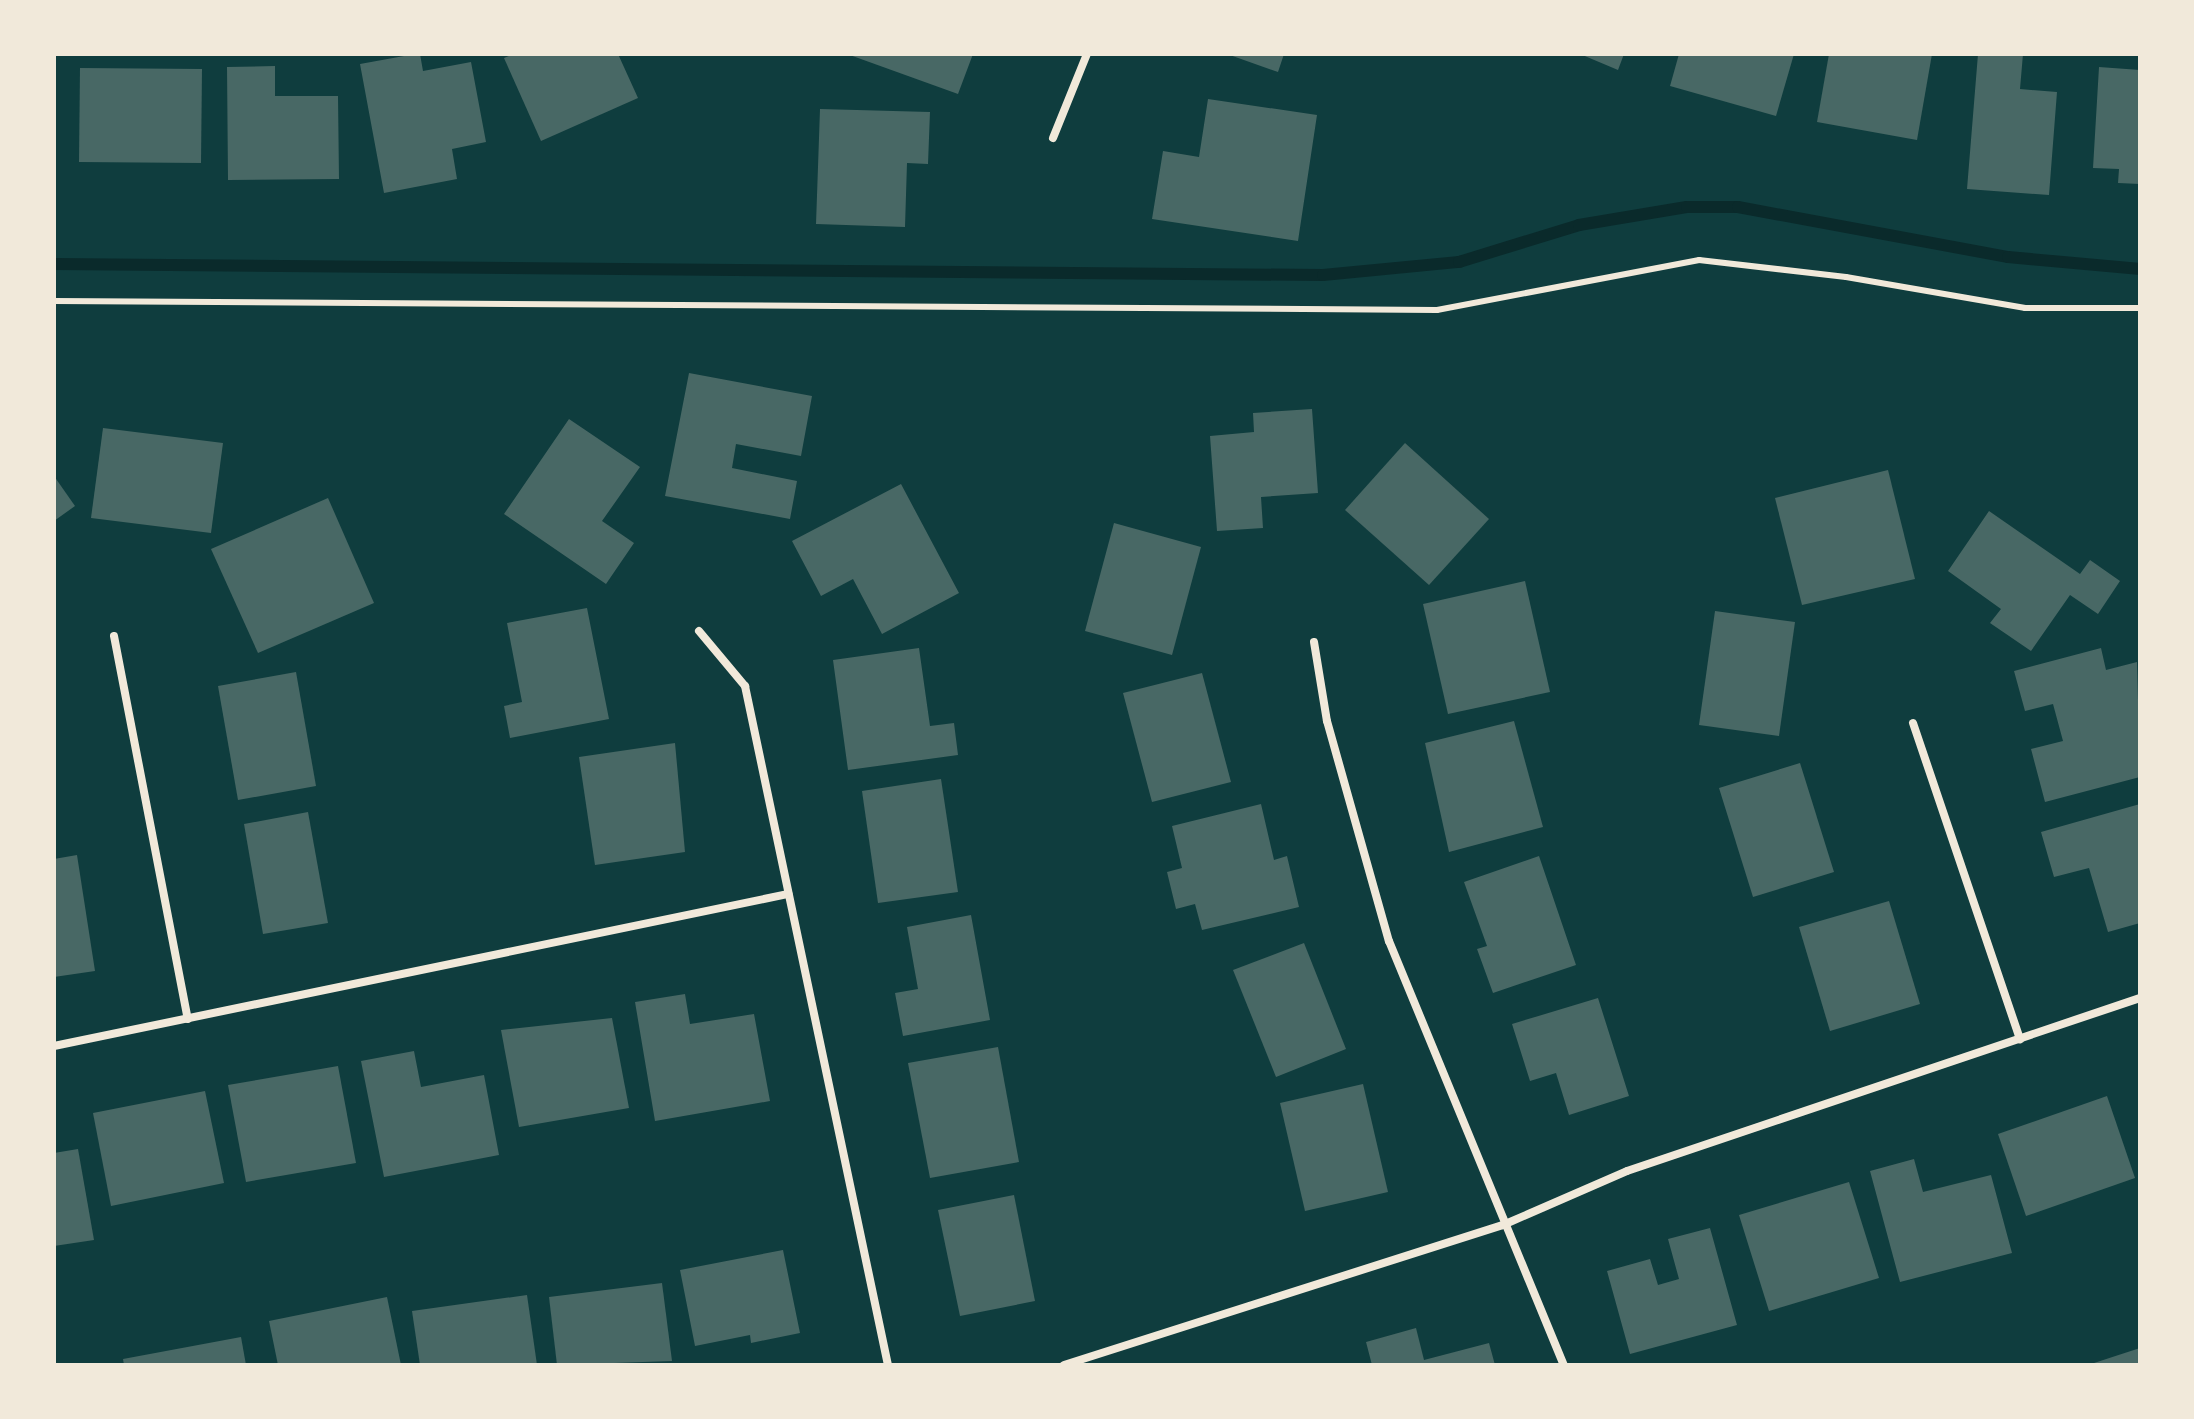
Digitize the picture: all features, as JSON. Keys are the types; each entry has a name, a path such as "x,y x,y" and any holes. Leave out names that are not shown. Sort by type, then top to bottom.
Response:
{"street":[{"path":"1053,138 1087,54"},
{"path":"699,631 745,686 888,1365"},
{"path":"114,636 188,1019"},
{"path":"1314,642 1327,721 1389,941 1503,1225 1564,1365"},
{"path":"1913,723 2020,1039"},
{"path":"54,1046 788,894"},
{"path":"1064,1365 1503,1225 1627,1171 2140,998"}],"lane":[{"path":"54,301 1437,310 1699,260 1846,277 2025,308 2140,308"}],"building":[{"path":"420,54 423,71 471,62 486,142 452,149 457,179 384,193 360,64"},
{"path":"514,54 618,54 638,98 541,141 504,58"},
{"path":"847,54 973,54 958,94"},
{"path":"1227,54 1284,54 1278,72"},
{"path":"1580,54 1624,54 1618,70"},
{"path":"1679,54 1794,54 1776,116 1670,86"},
{"path":"1829,54 1932,54 1917,140 1817,122"},
{"path":"1978,54 2023,54 2020,89 2057,92 2049,195 1967,189"},
{"path":"275,66 275,96 338,96 339,179 228,180 227,67"},
{"path":"2099,67 2140,70 2140,184 2118,183 2119,169 2093,168"},
{"path":"80,68 202,69 201,163 79,162"},
{"path":"1208,99 1317,115 1298,241 1152,219 1163,151 1199,157"},
{"path":"820,109 930,112 928,164 907,163 905,227 816,224"},
{"path":"689,373 812,396 801,456 736,444 732,468 797,481 790,519 665,496"},
{"path":"1312,409 1318,493 1261,497 1263,528 1217,531 1210,436 1254,432 1253,413"},
{"path":"569,419 640,467 602,521 634,543 606,584 504,514"},
{"path":"103,428 223,443 211,533 91,518"},
{"path":"1405,443 1489,519 1429,585 1345,510"},
{"path":"1888,470 1915,579 1802,605 1775,498"},
{"path":"54,476 75,506 54,521"},
{"path":"901,484 959,593 882,634 853,579 821,596 792,541"},
{"path":"328,498 374,603 258,653 211,549"},
{"path":"1989,511 2080,574 2090,560 2120,581 2098,614 2070,595 2031,651 1990,623 2001,609 1948,571"},
{"path":"1114,523 1201,547 1172,655 1085,631"},
{"path":"1525,581 1550,692 1448,714 1423,604"},
{"path":"587,608 609,719 510,738 504,706 522,702 507,623"},
{"path":"1715,611 1795,622 1779,736 1699,725"},
{"path":"919,648 930,726 954,723 958,755 848,770 833,660"},
{"path":"2101,648 2106,670 2137,662 2140,777 2045,802 2031,749 2063,741 2053,704 2025,711 2014,671"},
{"path":"296,672 316,786 238,800 218,686"},
{"path":"1202,673 1231,782 1152,802 1123,693"},
{"path":"1514,721 1543,827 1449,852 1425,743"},
{"path":"675,743 685,852 595,865 579,757"},
{"path":"1800,763 1834,872 1753,897 1719,788"},
{"path":"941,779 958,892 878,903 862,791"},
{"path":"1261,804 1274,860 1287,856 1299,907 1202,930 1195,904 1176,909 1167,872 1182,868 1172,826"},
{"path":"2140,804 2140,923 2108,932 2089,868 2054,877 2041,832"},
{"path":"308,812 328,923 263,934 244,824"},
{"path":"77,855 95,971 54,977 54,859"},
{"path":"1539,856 1576,965 1493,993 1477,949 1487,946 1464,882"},
{"path":"1889,901 1920,1004 1830,1031 1799,927"},
{"path":"971,915 990,1020 903,1036 895,993 918,989 907,927"},
{"path":"1304,943 1346,1049 1276,1077 1233,970"},
{"path":"685,994 690,1024 754,1014 770,1101 655,1121 635,1002"},
{"path":"1598,998 1629,1096 1569,1115 1556,1073 1530,1081 1512,1024"},
{"path":"612,1018 629,1108 519,1127 501,1030"},
{"path":"998,1047 1019,1162 930,1178 908,1063"},
{"path":"414,1051 421,1087 484,1075 499,1155 384,1177 361,1061"},
{"path":"338,1066 356,1163 246,1182 228,1085"},
{"path":"1363,1084 1388,1192 1305,1211 1280,1103"},
{"path":"205,1091 224,1183 111,1206 93,1113"},
{"path":"2107,1096 2135,1178 2026,1216 1998,1134"},
{"path":"78,1149 94,1240 54,1246 54,1153"},
{"path":"1914,1159 1923,1192 1991,1175 2012,1253 1900,1282 1870,1171"},
{"path":"1849,1182 1879,1278 1769,1311 1739,1215"},
{"path":"1014,1195 1035,1301 960,1316 938,1210"},
{"path":"1710,1228 1737,1325 1630,1354 1607,1271 1650,1259 1658,1285 1679,1279 1668,1239"},
{"path":"783,1250 800,1333 751,1343 750,1335 695,1346 680,1270"},
{"path":"662,1283 672,1361 557,1365 549,1297"},
{"path":"527,1295 537,1365 420,1365 412,1311"},
{"path":"387,1297 401,1365 278,1365 269,1321"},
{"path":"1416,1328 1424,1360 1489,1343 1495,1365 1372,1365 1366,1342"},
{"path":"241,1337 246,1365 124,1365 123,1359"},
{"path":"2140,1348 2140,1365 2091,1365 2091,1364"}],"waterway":[{"path":"54,264 1323,275 1459,262 1579,225 1687,207 1738,207 2008,257 2140,269"}]}
